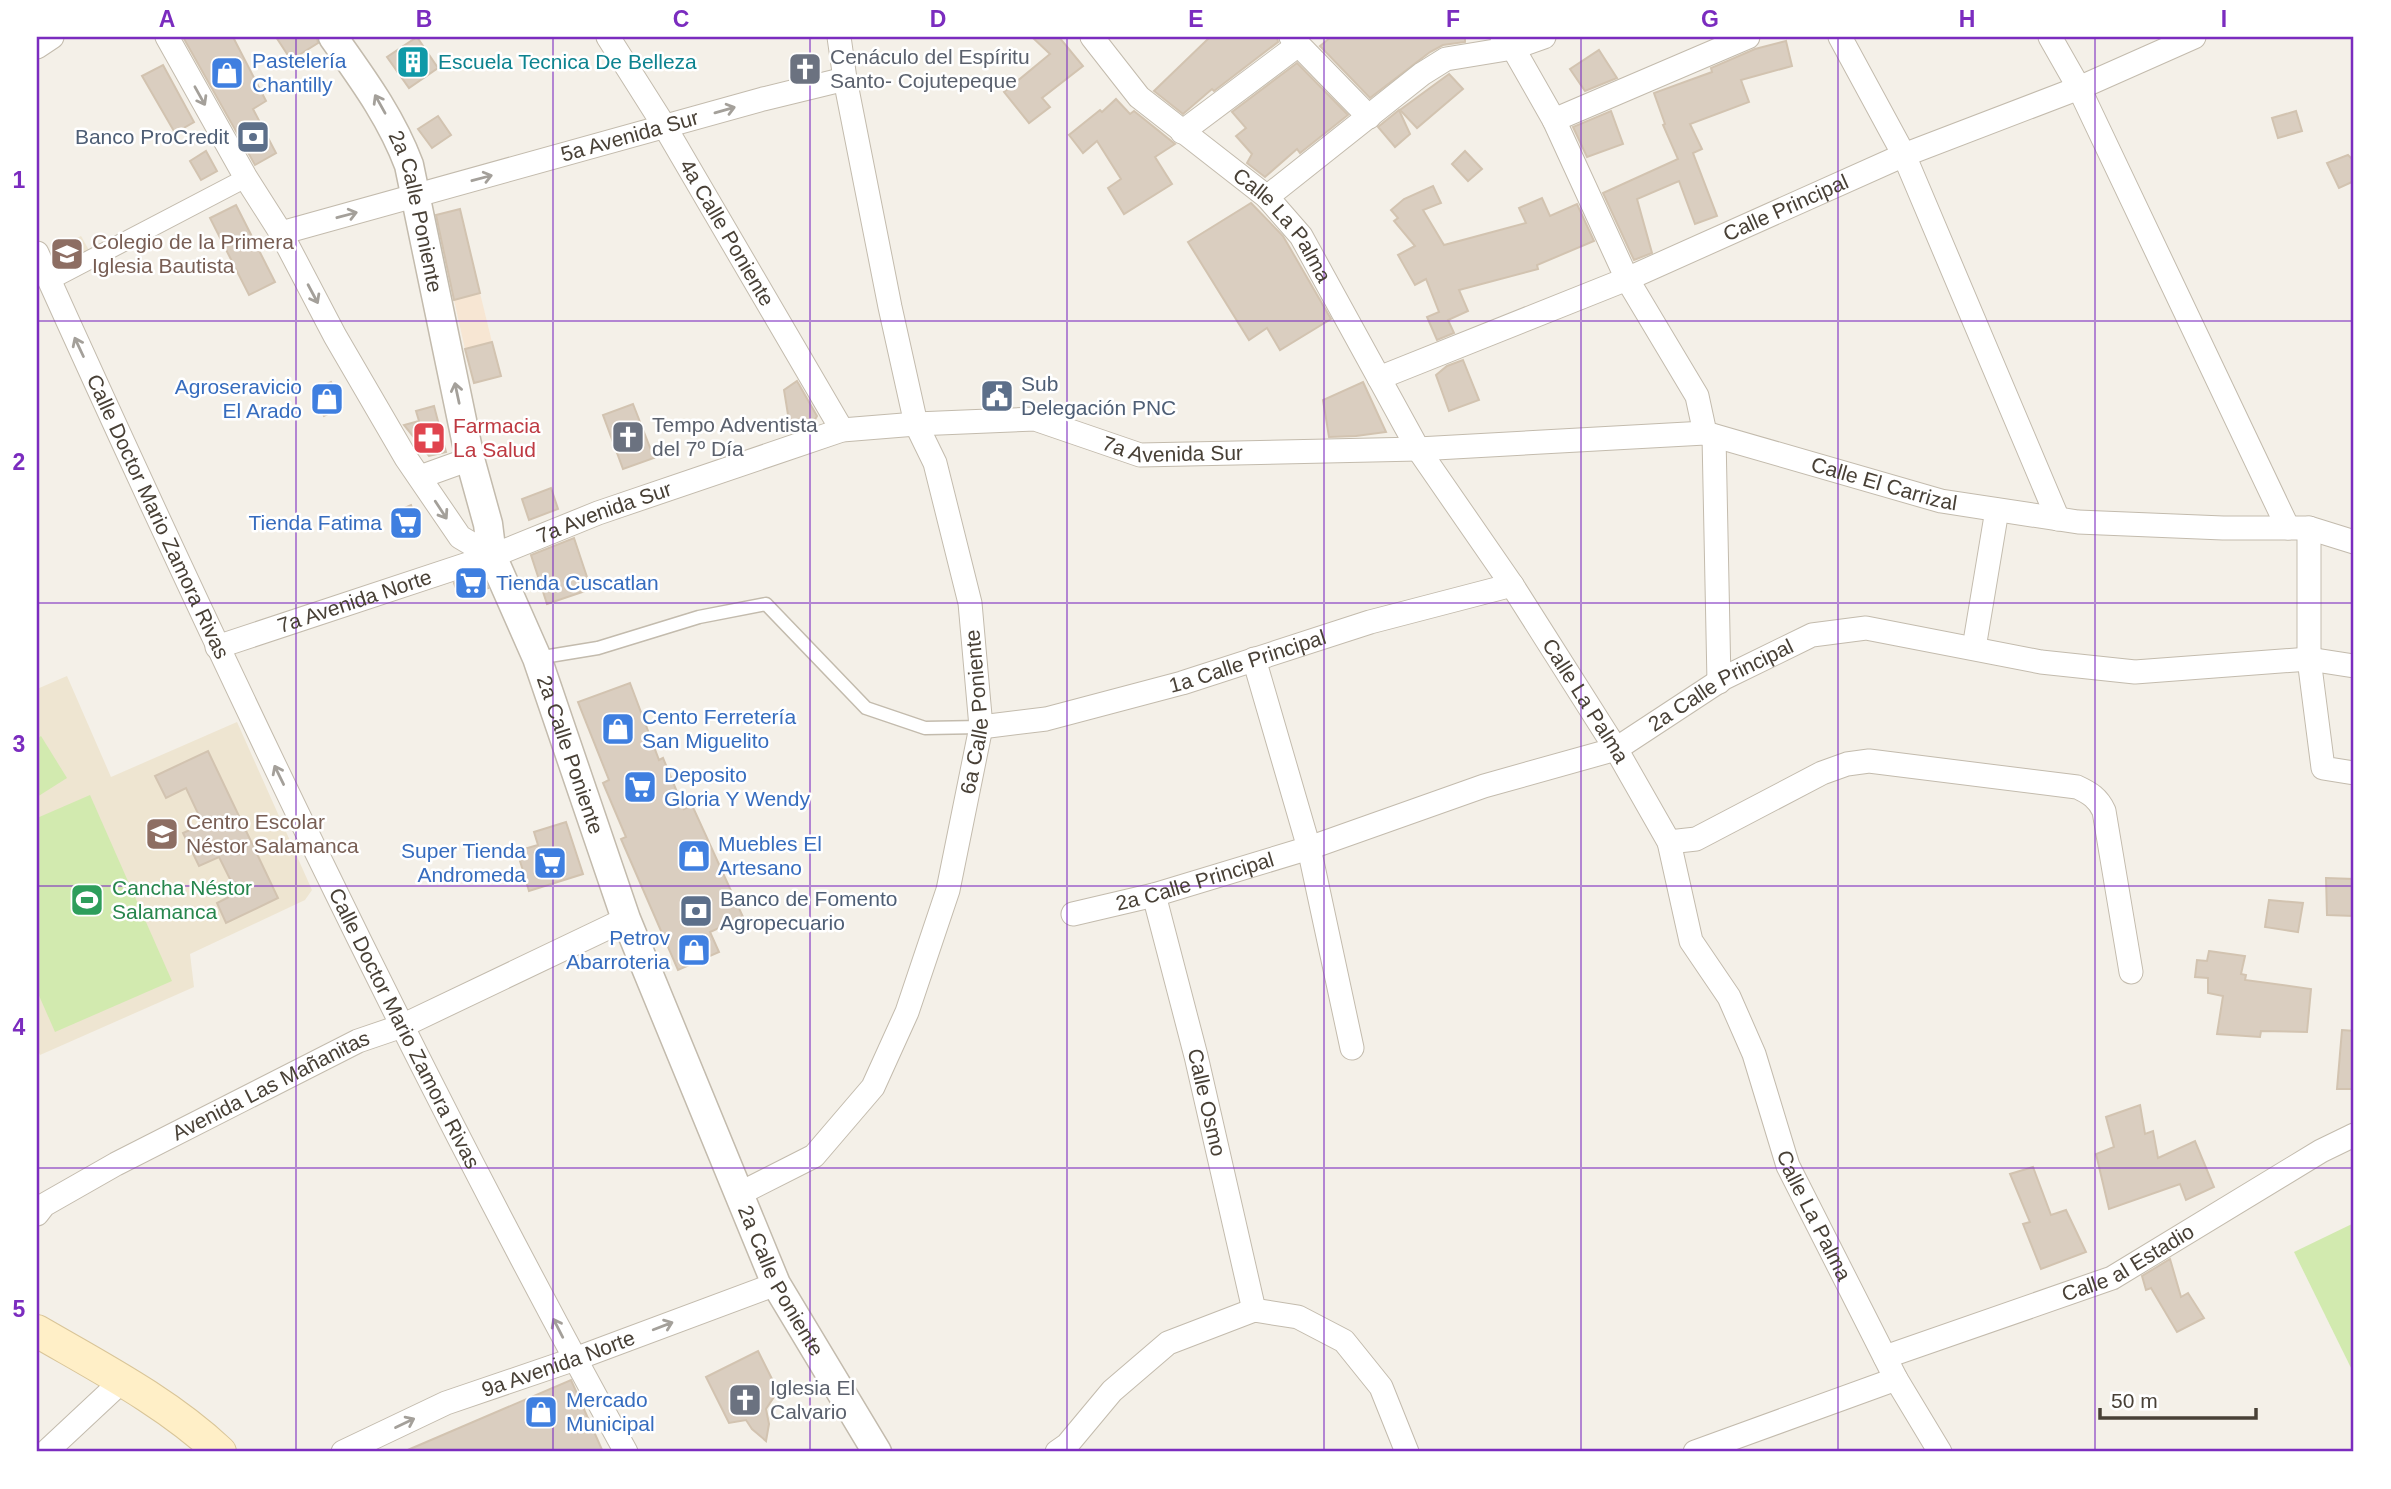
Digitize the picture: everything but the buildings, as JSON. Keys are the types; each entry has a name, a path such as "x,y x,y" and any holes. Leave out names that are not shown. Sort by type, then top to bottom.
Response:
{"main road":[{"path":"37,1331 122,1381 192,1428 220,1452"}],"street":[{"path":"37,47 52,37"},
{"path":"166,37 246,178 281,233 335,336 406,458 460,537 492,556"},
{"name":"2a Calle Poniente","path":"333,37 373,92 409,165 470,458 488,524 492,556 537,658 625,919 776,1283 877,1452"},
{"name":"4a Calle Poniente","path":"608,37 665,127 842,430"},
{"name":"6a Calle Poniente","path":"739,1194 814,1156 873,1087 907,1012 948,890 981,727 970,603 935,463 916,424 890,307 839,37"},
{"name":"Calle La Palma","path":"1092,37 1139,97 1267,197 1301,236 1418,449 1512,585 1616,749 1669,842 1691,941 1729,997 1754,1054 1788,1166 1896,1379 1940,1452"},
{"path":"1267,197 1422,74 1446,60 1508,43 1544,37"},
{"path":"1554,120 1748,37"},
{"path":"1840,37 1904,155 2059,519"},
{"path":"2050,37 2079,88 2299,528 2309,659 2323,768 2354,773"},
{"name":"Calle Principal","path":"1378,378 1627,279 1904,155 2079,88 2194,37"},
{"path":"1182,132 1295,41 1369,117"},
{"path":"1508,43 1554,120 1627,279 1698,396 1709,434 1719,682"},
{"name":"5a Avenida Sur","path":"281,233 763,99 845,79"},
{"path":"49,281 246,178"},
{"name":"Calle Doctor Mario Zamora Rivas","path":"37,253 217,647 402,1026 626,1452"},
{"name":"7a Avenida Sur","path":"492,556 598,513 842,430 1035,419 1140,455 1418,449"},
{"name":"Calle El Carrizal","path":"1418,449 1709,434 1941,501 2078,522 2299,528 2354,542"},
{"path":"420,477 470,458"},
{"path":"1974,648 1997,510"},
{"name":"7a Avenida Norte","path":"217,647 492,556"},
{"name":"1a Calle Principal","path":"981,727 1046,719 1182,683 1370,622 1512,585"},
{"name":"2a Calle Principal","path":"1073,914 1154,895 1309,848 1484,786 1616,749 1719,682 1812,635 1866,628 2041,662 2134,672 2309,659 2354,666"},
{"path":"1254,659 1309,848 1352,1048"},
{"path":"1669,842 1696,839 1822,773 1847,764 1869,761 2077,788 2090,793 2099,801 2104,811 2131,972"},
{"name":"Calle Osmo","path":"1154,895 1196,1056 1255,1310"},
{"name":"Avenida Las Mañanitas","path":"39,1206 358,1041 402,1026 625,919"},
{"name":"Calle al Estadio","path":"1885,1357 2112,1278 2321,1151 2354,1135"},
{"name":"9a Avenida Norte","path":"343,1452 446,1403 575,1359 776,1283"},
{"path":"1057,1452 1068,1445 1112,1391 1168,1343 1255,1310 1298,1317 1344,1341 1381,1387 1407,1452"},
{"path":"1695,1452 1896,1379"},
{"path":"46,1452 122,1381"}],"lane":[{"path":"537,658 598,648 699,617 766,604 866,708 925,728 981,727"}],"shaded area":[{"name":"Colegio de la Primera Iglesia Bautista","path":"81,236 90,252 52,272 44,255"},
{"path":"480,293 492,342 465,349 454,300"},
{"name":"Centro Escolar Néstor Salamanca","path":"67,676 111,777 237,722 312,890 305,900 190,954 194,987 40,1055 37,1048 37,689"}],"green space":[{"path":"41,736 67,778 37,797 37,739"},
{"name":"Cancha Néstor Salamanca","path":"90,795 172,981 55,1032 37,991 37,818"},
{"path":"2354,1223 2354,1374 2294,1252"}],"place":[{"name":"Escuela Tecnica De Belleza","path":"413,62"},
{"name":"Cenáculo del Espíritu Santo- Cojutepeque","path":"805,69"},
{"name":"Pastelería Chantilly","path":"227,73"},
{"name":"Banco ProCredit","path":"253,137"},
{"name":"Colegio de la Primera Iglesia Bautista","path":"67,254"},
{"name":"Sub Delegación PNC","path":"997,396"},
{"name":"Agroseravicio El Arado","path":"327,399"},
{"name":"Tempo Adventista del 7º Día","path":"628,437"},
{"name":"Farmacia La Salud","path":"429,438"},
{"name":"Tienda Fatima","path":"406,523"},
{"name":"Tienda Cuscatlan","path":"471,583"},
{"name":"Cento Ferretería San Miguelito","path":"618,729"},
{"name":"Deposito Gloria Y Wendy","path":"640,787"},
{"name":"Centro Escolar Néstor Salamanca","path":"162,834"},
{"name":"Muebles El Artesano","path":"694,856"},
{"name":"Super Tienda Andromeda","path":"550,863"},
{"name":"Cancha Néstor Salamanca","path":"87,900"},
{"name":"Banco de Fomento Agropecuario","path":"696,911"},
{"name":"Petrov Abarroteria","path":"694,950"},
{"name":"Iglesia El Calvario","path":"745,1400"},
{"name":"Mercado Municipal","path":"541,1412"}]}
